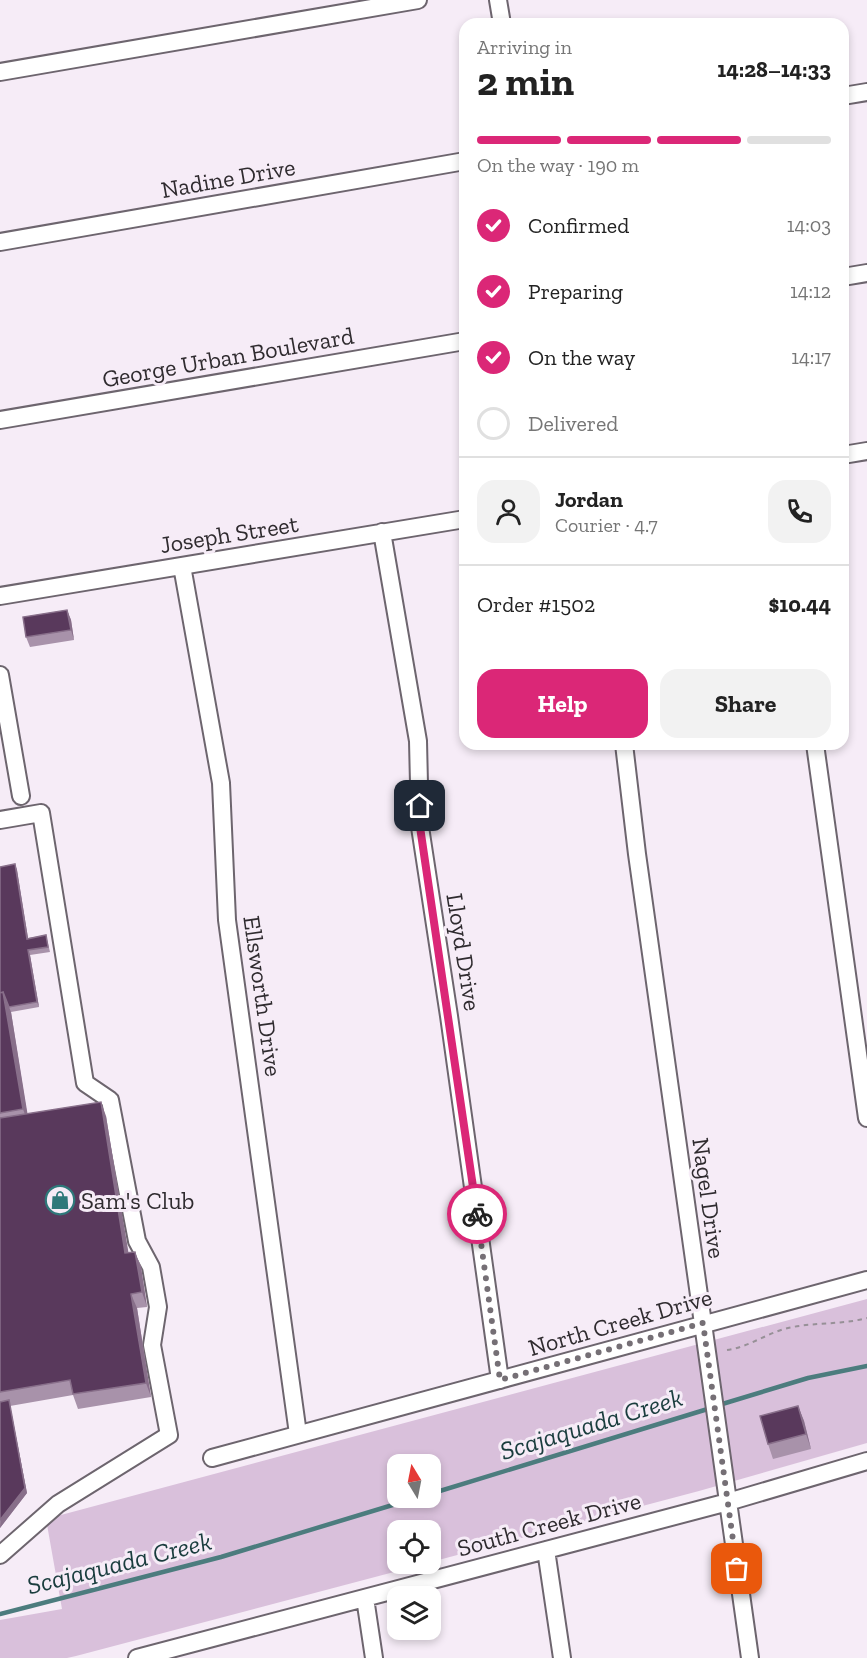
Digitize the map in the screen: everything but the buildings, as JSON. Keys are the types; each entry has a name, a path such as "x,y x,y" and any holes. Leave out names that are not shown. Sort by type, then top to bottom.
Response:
{"street":[{"path":"0,72 418,0"},
{"path":"498,0 501,18"},
{"path":"849,95 867,92"},
{"name":"Nadine Drive","path":"0,242 459,162"},
{"path":"849,276 867,273"},
{"name":"George Urban Boulevard","path":"0,420 459,342"},
{"path":"849,454 867,451"},
{"name":"Joseph Street","path":"0,596 459,520"},
{"name":"Lloyd Drive","path":"382,532 418,741 420,827 500,1380"},
{"name":"Ellsworth Drive","path":"182,566 220,783 227,920 298,1434"},
{"path":"0,675 21,796"},
{"name":"Nagel Drive","path":"625,750 637,854 750,1658"},
{"path":"816,750 867,1118"},
{"path":"0,819 41,813 84,1083 110,1100 137,1241 151,1267 158,1307 152,1345 169,1435 58,1504 0,1555"},
{"name":"North Creek Drive","path":"212,1458 867,1280"},
{"name":"South Creek Drive","path":"137,1658 184,1652 365,1598 728,1502 867,1461"},
{"path":"546,1550 562,1658"},
{"path":"365,1598 374,1658"}],"path":[{"path":"727,1350 743,1347 770,1334 792,1327 845,1323 867,1318"}],"shaded area":[{"path":"867,1299 867,1443 699,1491 441,1559 441,1520 387,1520 387,1574 67,1658 0,1658 0,1620 62,1609 46,1519"}],"waterway":[{"name":"Scajaquada Creek","path":"719,1405 808,1378 867,1366"},
{"name":"Scajaquada Creek","path":"441,1491 711,1408"},
{"name":"Scajaquada Creek","path":"0,1614 221,1557 387,1507"}],"way so far":[{"path":"477,1214 500,1380 703,1323 737,1569"}],"place":[{"name":"Sam's Club","path":"60,1200"}],"route":[{"path":"420,806 420,827 477,1214"}]}
